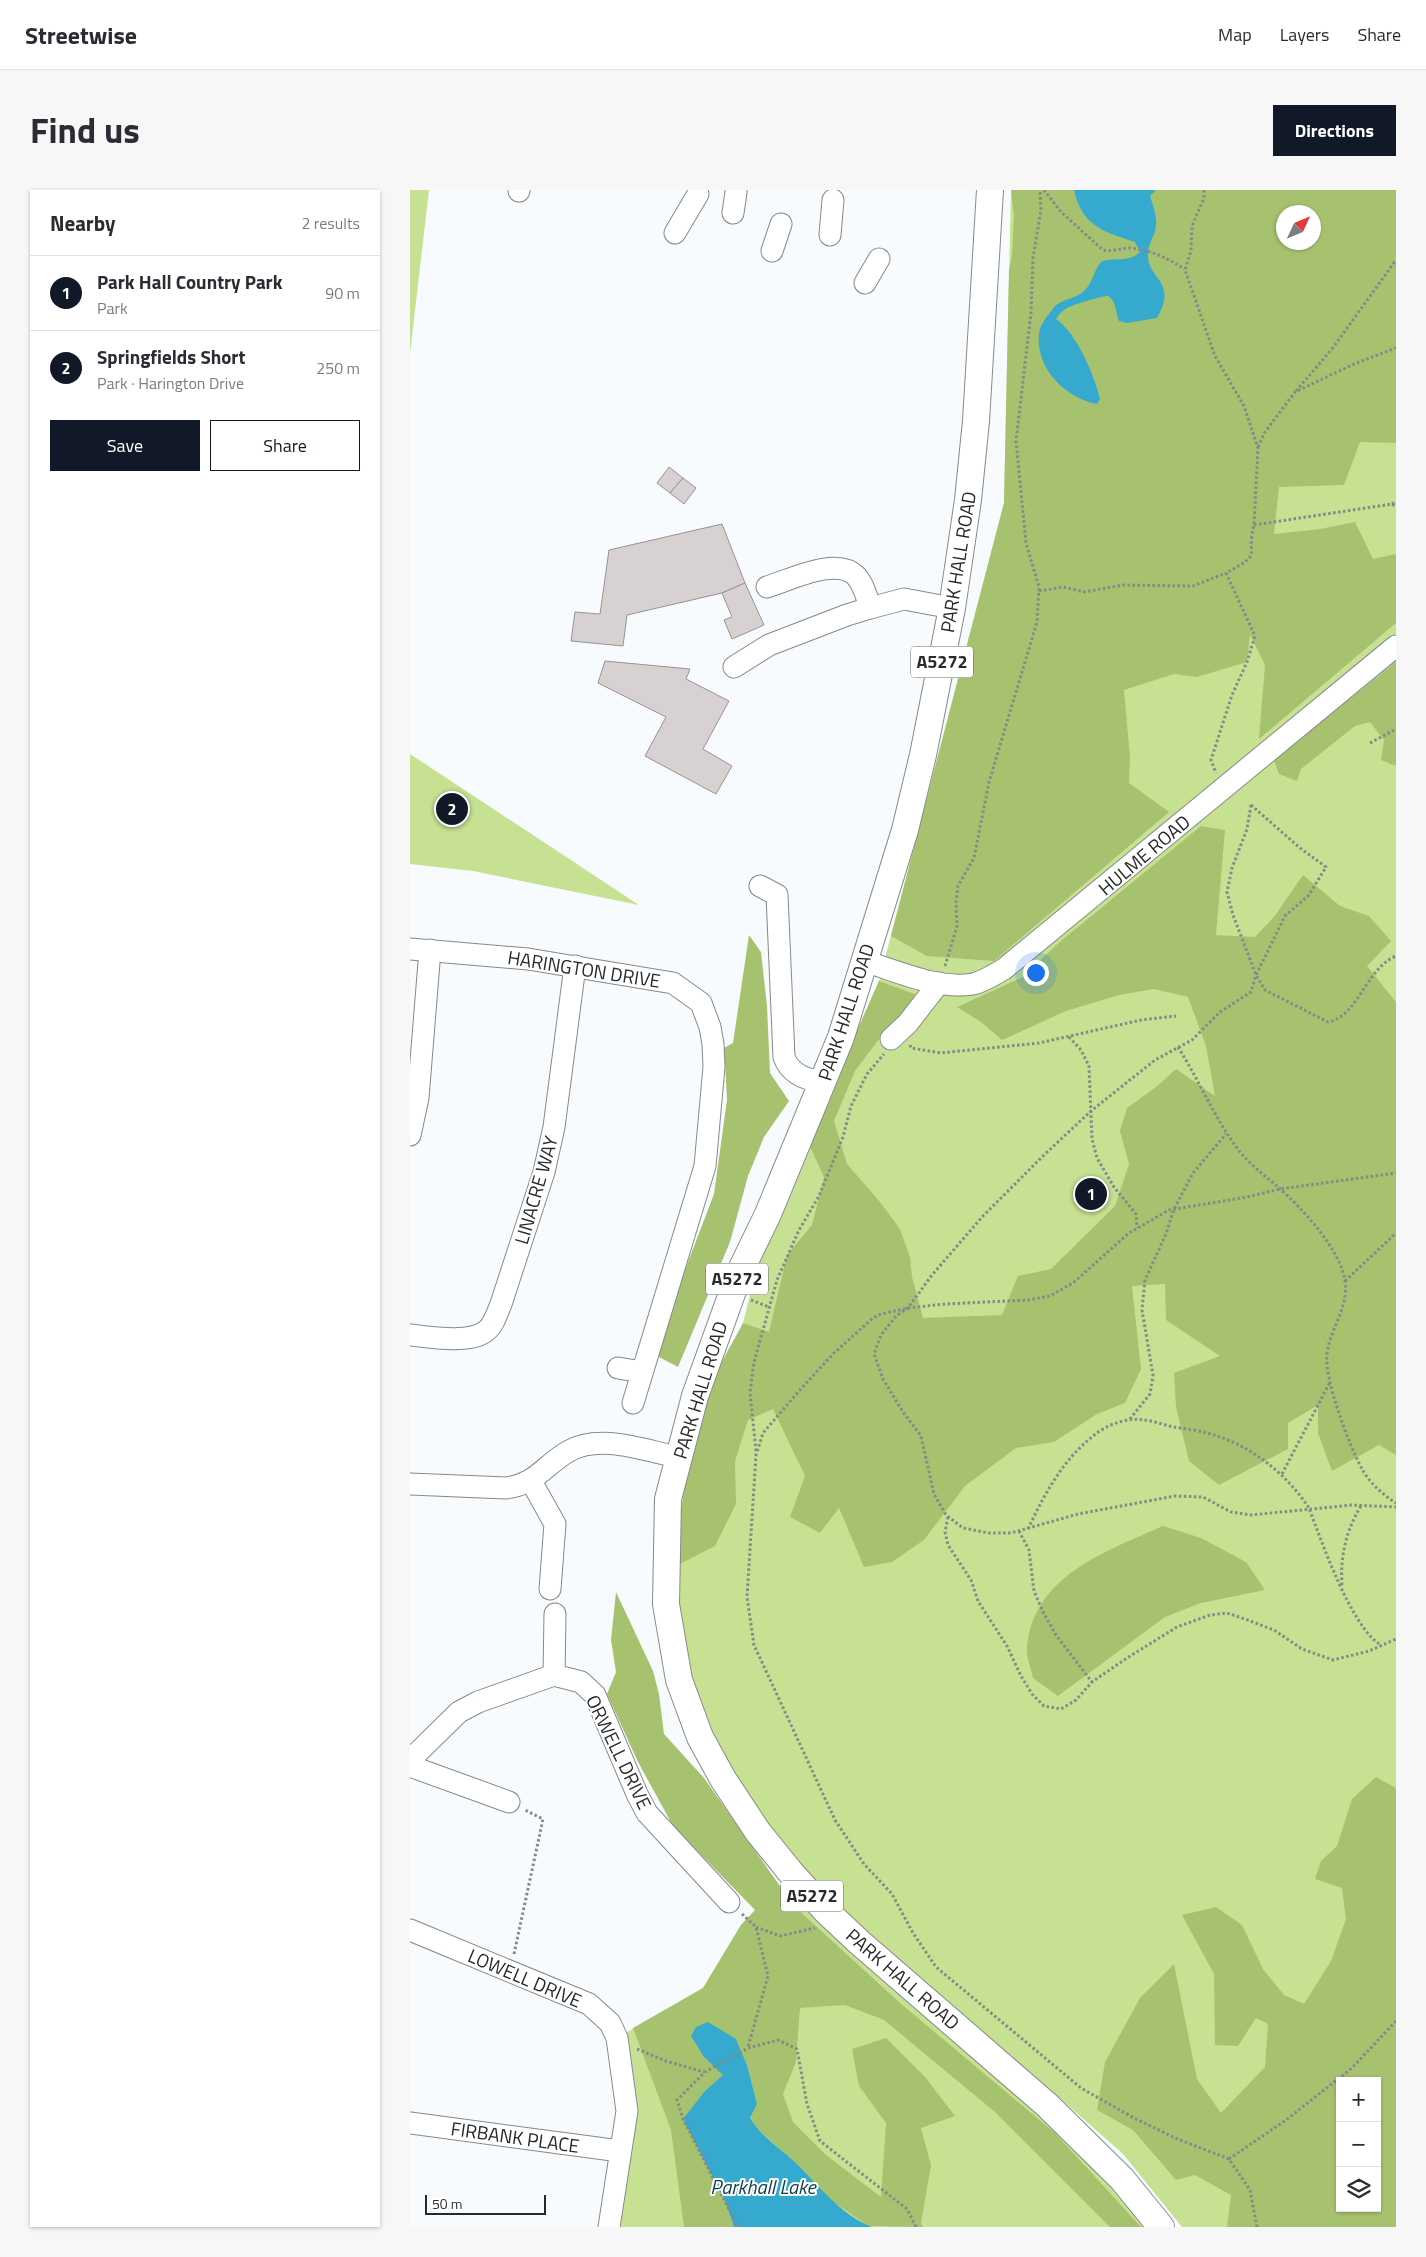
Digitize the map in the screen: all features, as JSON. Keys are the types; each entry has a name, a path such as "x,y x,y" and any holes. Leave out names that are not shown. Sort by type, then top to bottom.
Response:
{"main road":[{"name":"PARK HALL ROAD","path":"990,190 976,421 968,500 952,608 923,755 907,821 841,1037 768,1214 731,1295 695,1396 668,1499 666,1604 679,1680 700,1737 723,1779 758,1832 792,1874 832,1916 1048,2105 1122,2179 1161,2227"}],"street":[{"path":"675,233 698,194"},
{"path":"830,235 833,200"},
{"path":"772,251 781,224"},
{"path":"865,283 880,259"},
{"path":"767,587 829,567 844,568 855,576 862,586 870,608"},
{"path":"734,667 769,645 870,608 904,599 952,608"},
{"name":"HULME ROAD","path":"864,961 939,983 974,984 1004,969 1396,646"},
{"path":"760,886 777,895 784,1057 787,1065 803,1078 823,1082"},
{"path":"410,1135 418,1098 420,949"},
{"name":"HARINGTON DRIVE","path":"420,949 528,959 673,983 701,1003 710,1027 714,1067 705,1166 633,1404"},
{"name":"LINACRE WAY","path":"410,1335 432,1337 478,1336 492,1324 501,1304 544,1172 554,1128 575,966"},
{"path":"893,1047 908,1023 939,983"},
{"path":"618,1368 642,1372"},
{"path":"410,1484 506,1488 521,1486 531,1482 567,1452 593,1442 678,1457"},
{"path":"531,1482 555,1524 550,1589"},
{"path":"410,1760 459,1712 478,1702 554,1675 555,1614"},
{"name":"ORWELL DRIVE","path":"554,1675 581,1682 595,1695 647,1813 729,1902"},
{"path":"410,1766 509,1802"},
{"name":"LOWELL DRIVE","path":"410,1930 589,2004 610,2023 617,2038 627,2111 609,2227"},
{"name":"FIRBANK PLACE","path":"410,2123 620,2152"}],"path":[{"path":"1039,591 1063,588 1084,592 1123,585 1193,586 1226,573 1249,561 1253,555 1252,536 1258,448 1244,406 1215,356 1185,270 1167,258 1134,249 1103,250 1062,212 1042,190"},
{"path":"939,983 958,926 956,904 958,886 974,858 989,782 1037,622 1039,591 1026,543 1016,441 1031,313 1034,258 1042,190"},
{"path":"1185,270 1191,252 1192,226 1204,198 1204,190"},
{"path":"1258,448 1266,432 1295,392 1332,349 1396,260"},
{"path":"1295,392 1354,364 1396,348"},
{"path":"1254,525 1392,504 1396,501"},
{"path":"1392,504 1396,507"},
{"path":"1224,789 1211,760 1232,695 1247,662 1255,636 1244,608 1226,573"},
{"path":"1370,743 1396,728"},
{"path":"1396,956 1384,962 1370,977 1354,1003 1339,1020 1328,1022 1265,990 1256,975 1233,915 1227,892 1232,868 1247,829 1251,805 1300,848 1326,867 1309,895 1285,916 1256,975 1251,992 1220,1012 1192,1040 1155,1060 1091,1111 1044,1155 983,1216 932,1275 908,1308 896,1316 881,1335 874,1354 883,1379 903,1412 921,1436 934,1494 948,1517 963,1528 989,1533 1028,1530 1078,1514 1175,1496 1203,1496 1231,1512 1251,1515 1352,1505 1396,1507"},
{"path":"1176,1016 1140,1020 1039,1043 941,1053 893,1047 867,1074 851,1106 843,1137 819,1196 799,1230 777,1280 754,1362 750,1393 756,1455 747,1597 754,1645 835,1820 864,1864 892,1894 913,1934 936,1966 1081,2088 1134,2118 1175,2138 1229,2159 1250,2190 1257,2227"},
{"path":"908,1023 911,1048"},
{"path":"1069,1036 1081,1050 1089,1066 1092,1138 1097,1158 1114,1187 1136,1214 1137,1228"},
{"path":"1178,1047 1202,1086 1226,1134 1239,1151 1280,1189 1325,1240 1338,1260 1345,1281 1344,1304 1333,1330 1327,1352 1326,1368 1339,1411 1362,1468 1369,1479 1396,1503"},
{"path":"1130,1420 1150,1394 1153,1375 1142,1310 1145,1280 1166,1234 1174,1210 1193,1172 1226,1134"},
{"path":"756,1455 763,1433 834,1353 873,1318 881,1314 908,1308 989,1301 1028,1300 1050,1296 1073,1283 1096,1261 1137,1228 1174,1210 1280,1189 1396,1173"},
{"path":"1345,1281 1396,1233"},
{"path":"1282,1474 1330,1381"},
{"path":"1028,1530 1045,1493 1068,1461 1092,1436 1114,1424 1130,1420 1145,1420 1208,1433 1243,1447 1282,1474 1300,1495 1309,1508 1358,1621 1376,1642 1382,1645"},
{"path":"1343,1589 1344,1548 1352,1520 1361,1506"},
{"path":"948,1517 945,1532 948,1545 971,1580 978,1601 1007,1646 1021,1676 1032,1694 1044,1706 1061,1710 1076,1700 1092,1682 1177,1627 1210,1615 1227,1613 1245,1619 1274,1630 1302,1649 1333,1660 1369,1651 1396,1639"},
{"path":"1019,1531 1029,1550 1034,1591 1043,1612 1056,1635 1092,1682"},
{"path":"510,1972 543,1819"},
{"path":"729,1902 756,1927 780,1936 813,1929 832,1916"},
{"path":"748,2048 768,1976 756,1927"},
{"path":"1229,2159 1286,2120 1352,2068 1396,2021"},
{"path":"738,2227 683,2119 677,2100 705,2072 748,2048 778,2040 797,2049 807,2104 820,2142 907,2209 916,2227"},
{"path":"631,2046 666,2062 705,2072"}],"green space":[{"path":"410,190 429,190 410,353"},
{"path":"1011,190 1396,190 1396,2227 1182,2227 1123,2154 1012,2056 864,1935 790,1853 747,1797 715,1742 694,1694 675,1585 711,1387 743,1323 762,1247 879,981 1004,503"},
{"path":"1011,190 1396,190 1396,443 1360,442 1344,485 1279,487 1274,534 1320,529 1355,522 1373,559 1396,554 1396,623 1259,739 1265,665 1250,635 1247,662 1197,677 1174,674 1124,690 1130,757 1129,783 1169,812 994,961 927,956 891,936 1004,503 1009,270 1012,255 1014,216"},
{"path":"1396,662 1396,766 1381,760 1384,740 1370,722 1355,726 1301,769 1297,781 1279,774 1274,760"},
{"path":"410,754 639,905 473,871 410,864"},
{"path":"1201,826 1225,830 1216,935 1255,937 1274,917 1303,875 1340,906 1369,916 1391,941 1367,966 1396,1002 1396,1455 1379,1445 1332,1471 1318,1433 1318,1405 1288,1423 1288,1449 1219,1485 1189,1461 1176,1407 1174,1373 1220,1356 1166,1320 1165,1284 1132,1286 1141,1369 1125,1403 1097,1414 1054,1442 1016,1448 965,1486 924,1540 892,1562 864,1567 839,1508 820,1533 790,1517 805,1476 773,1409 748,1420 735,1461 736,1504 715,1546 676,1566 683,1498 691,1454 713,1380 743,1323 769,1332 787,1255 812,1225 824,1177 808,1142 879,981 920,996 879,1039 855,1071 834,1121 847,1164 880,1202 900,1229 910,1257 912,1277 923,1318 1002,1315 1018,1276 1051,1269 1115,1206 1129,1164 1120,1131 1127,1108 1156,1087 1176,1069 1215,1096 1206,1046 1188,997 1154,989 1119,995 1066,1011 1002,1040 981,1022 957,1007 1021,978 1062,940"},
{"path":"749,935 761,952 767,1006 770,1073 789,1101 764,1137 748,1176 730,1242 678,1367 657,1356 680,1283 714,1194 727,1100 725,1062 720,1050 733,1043"},
{"path":"1163,1526 1201,1538 1246,1562 1265,1590 1201,1603 1165,1617 1058,1696 1033,1678 1027,1647 1033,1622 1043,1601 1058,1584 1097,1556"},
{"path":"616,1592 653,1671 659,1694 664,1734 704,1778 794,1906 900,2003 1055,2133 1141,2227 1110,2227 995,2112 884,2020 845,2005 800,2008 796,2062 783,2094 793,2122 826,2155 881,2197 886,2123 859,2086 852,2049 886,2038 925,2077 955,2116 921,2128 931,2165 921,2223 923,2227 868,2226 828,2198 796,2163 756,2128 750,2118 757,2104 747,2065 736,2039 704,2057 724,2075 705,2091 725,2201 734,2227 684,2227 671,2130 633,2028 703,1988 741,1925 755,1910 673,1826 638,1762 607,1694 616,1672 611,1640"},
{"path":"1376,1777 1396,1788 1396,2227 1227,2227 1231,2195 1195,2175 1176,2180 1133,2130 1097,2110 1105,2062 1140,1998 1174,1964 1197,2079 1221,2113 1265,2067 1268,2024 1256,2018 1238,2046 1215,2045 1214,1974 1182,1915 1216,1907 1242,1925 1263,1969 1284,1995 1304,2004 1331,1961 1346,1919 1342,1888 1315,1879 1321,1861 1337,1846 1352,1799"},
{"path":"792,1874 1161,2227 609,2227 627,2111 617,2038 703,1988 741,1925"}],"water":[{"path":"1074,190 1156,190 1150,196 1156,224 1148,253 1149,262 1160,281 1165,296 1157,318 1127,323 1119,321 1114,304 1108,296 1070,307 1062,311 1056,319 1071,334 1084,355 1094,378 1100,399 1097,404 1085,401 1074,395 1054,379 1042,358 1039,346 1039,333 1044,321 1055,306 1077,296 1085,290 1102,261 1127,259 1140,252 1135,242 1104,231 1089,220 1078,202"},
{"name":"Parkhall Lake","path":"708,2022 736,2039 747,2065 757,2104 750,2118 754,2125 840,2207 861,2222 872,2227 734,2227 725,2201 683,2119 705,2091 723,2075 704,2057 691,2036 696,2027"}],"building":[{"path":"669,467 683,478 670,493 657,483"},
{"path":"683,478 696,488 684,504 670,493"},
{"path":"722,524 745,583 722,593 627,615 623,646 571,641 575,612 600,614 609,550"},
{"path":"745,583 764,625 732,639 724,620 732,617 722,593"},
{"path":"605,661 690,669 686,679 729,701 703,749 732,766 716,794 645,756 666,717 598,683"}],"place":[{"name":"Springfields Short","path":"452,809"},
{"name":"Park Hall Country Park","path":"1091,1194"}]}
